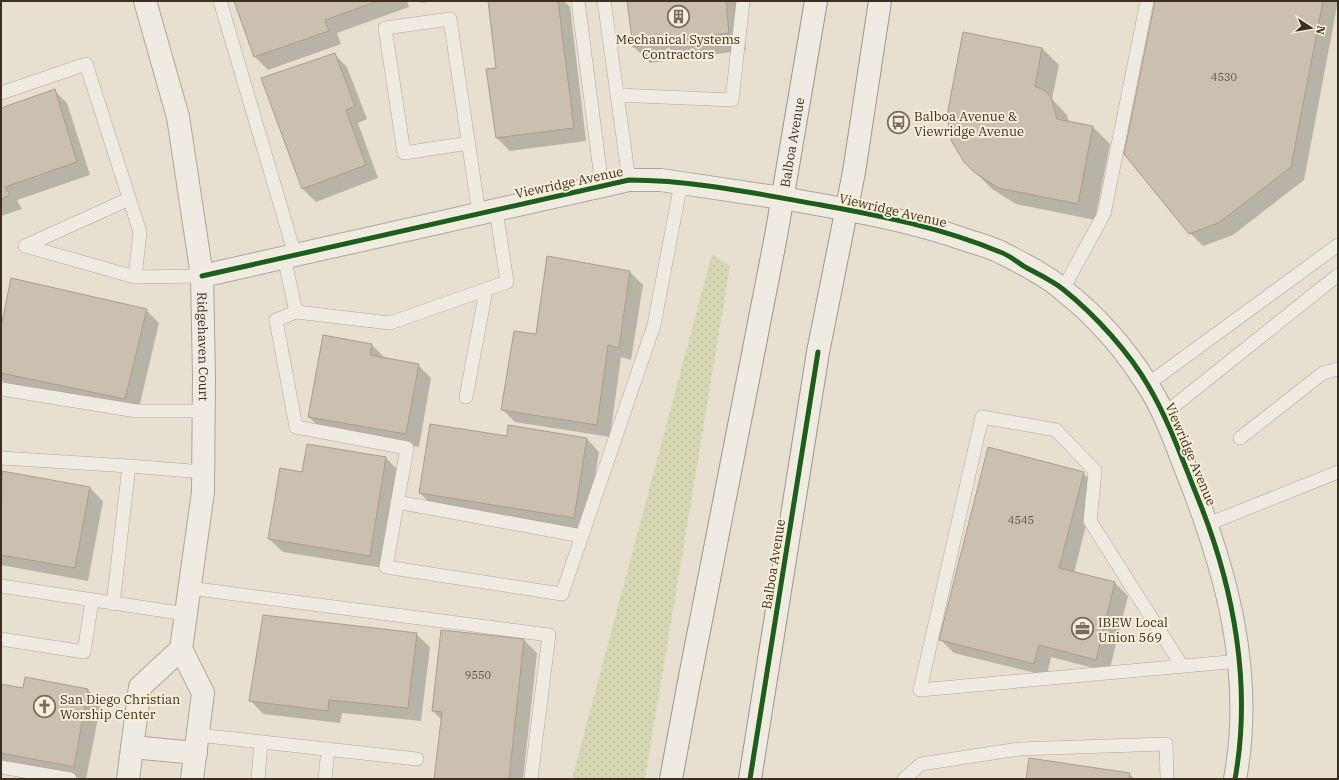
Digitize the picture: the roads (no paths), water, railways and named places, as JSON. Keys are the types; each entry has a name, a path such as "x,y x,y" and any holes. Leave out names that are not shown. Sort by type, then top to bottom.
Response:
{"street":[{"name":"Ridgehaven Court","path":"145,1 178,118 202,276 204,411 203,492 181,649"},
{"name":"Balboa Avenue","path":"671,779 782,198 816,1"},
{"name":"Balboa Avenue","path":"750,779 818,352 846,210 880,1"},
{"name":"Viewridge Avenue","path":"202,276 629,180 661,180 782,198 846,210 936,229 1001,252 1063,289 1106,331 1129,358 1148,384 1164,414 1208,524 1228,596 1240,661 1242,690 1241,743 1235,779"},
{"path":"128,779 140,687 181,649 203,693 192,779"},
{"path":"132,747 197,744"}],"lane":[{"path":"220,1 290,256 296,312"},
{"path":"578,1 602,186"},
{"path":"604,1 629,180"},
{"path":"617,95 732,100 743,1"},
{"path":"1063,289 1104,214 1147,1"},
{"path":"469,143 404,153 385,28 450,19 469,143 507,282 390,323 296,312 276,320 296,427 407,448 386,567 562,594 654,325 681,183"},
{"path":"1,93 86,64 140,232 135,277"},
{"path":"129,199 25,246 135,277 202,276"},
{"path":"1148,384 1338,245"},
{"path":"1164,414 1338,275"},
{"path":"466,397 486,290"},
{"path":"1240,438 1323,373 1338,369"},
{"path":"1,389 137,411 204,411"},
{"path":"1182,666 1090,521 1095,470 1056,430 982,417 920,690 1240,661"},
{"path":"1,458 203,472"},
{"path":"113,604 129,466"},
{"path":"1208,524 1338,472"},
{"path":"397,502 582,536"},
{"path":"1,586 92,601 186,614"},
{"path":"189,588 549,635 531,779"},
{"path":"1,639 84,652 92,601"},
{"path":"197,744 261,742 417,759"},
{"path":"258,779 261,742"},
{"path":"904,779 921,764 1019,749 1166,744 1167,779"},
{"path":"325,779 328,749"},
{"path":"1,767 70,779"}],"place":[{"name":"Mechanical Systems Contractors","path":"678,17"},
{"name":"Balboa Avenue & Viewridge Avenue","path":"899,123"},
{"name":"IBEW Local Union 569","path":"1082,629"},
{"name":"San Diego Christian Worship Center","path":"44,706"}]}
